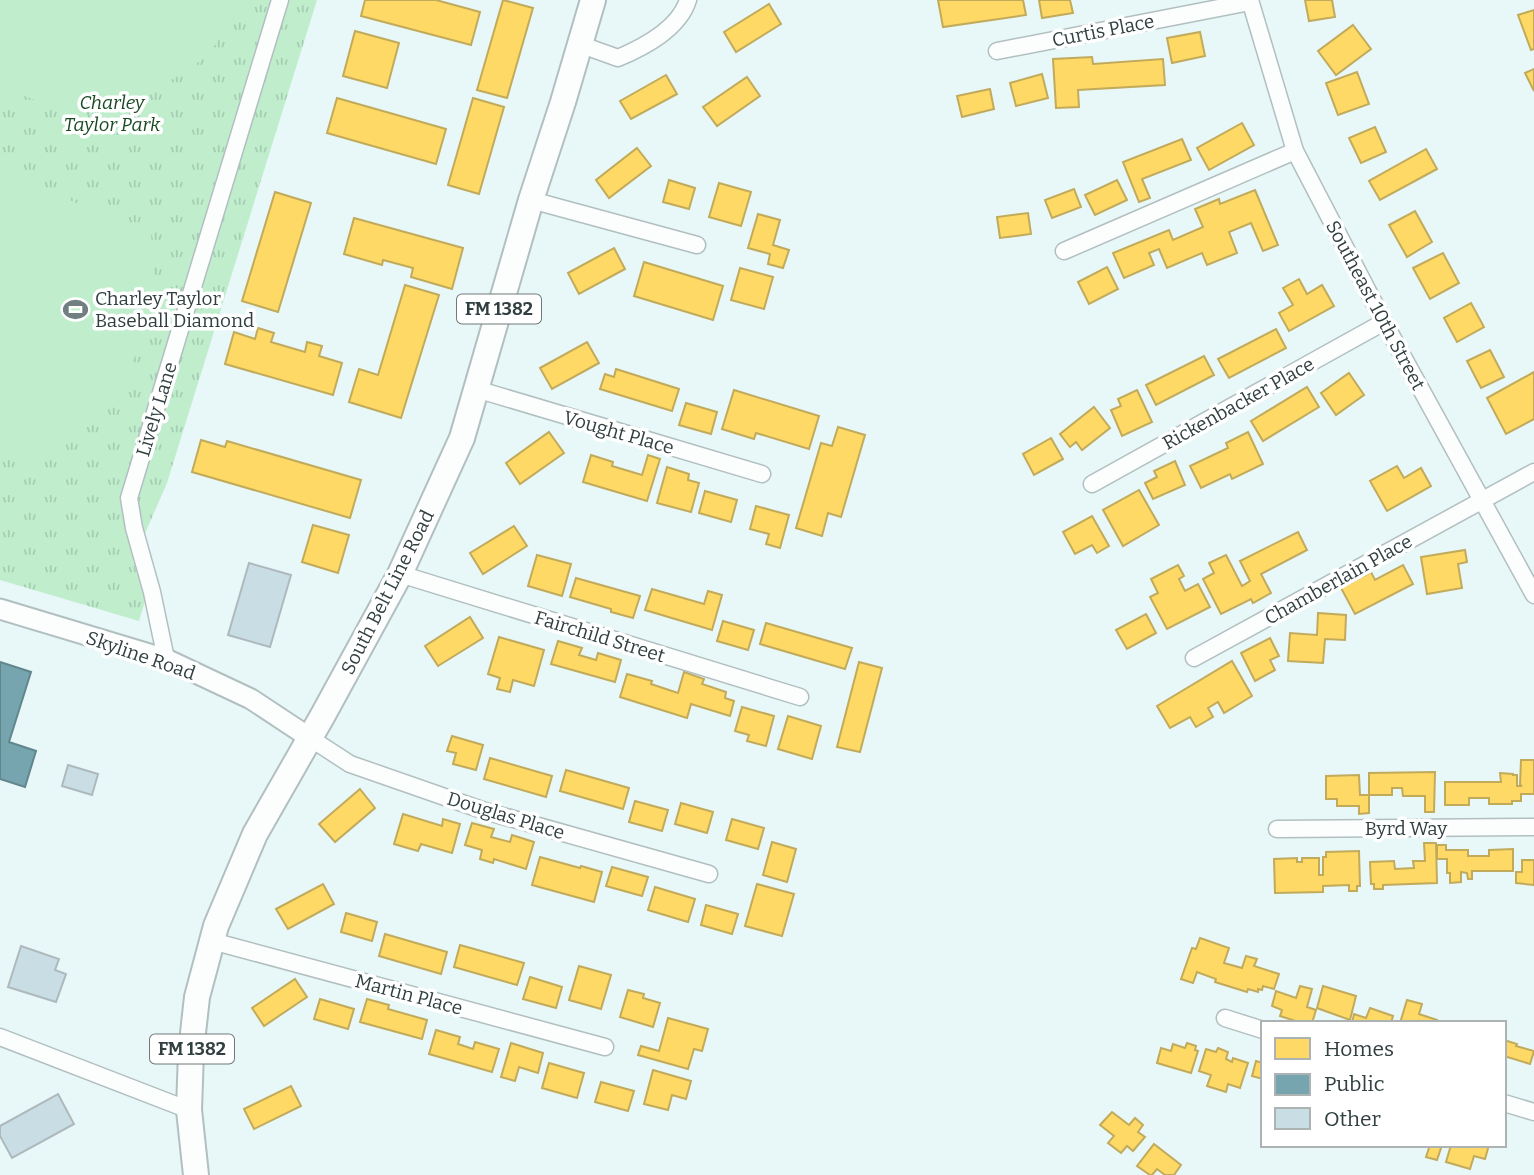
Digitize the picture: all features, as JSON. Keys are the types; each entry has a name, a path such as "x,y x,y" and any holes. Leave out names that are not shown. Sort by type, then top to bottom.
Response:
{"main road":[{"name":"South Belt Line Road","path":"195,1175 189,1110 191,1051 197,997 216,926 255,834 400,575 462,438 593,0"}],"street":[{"name":"Lively Lane","path":"166,659 129,498 280,0"},
{"path":"579,44 618,58 641,48 665,30 684,11 688,0"},
{"name":"Curtis Place","path":"997,51 1250,1"},
{"name":"Southeast 10th Street","path":"1250,1 1295,151 1384,322 1534,595"},
{"path":"1064,251 1295,151"},
{"path":"531,200 697,245"},
{"name":"Rickenbacker Place","path":"1092,484 1384,322"},
{"name":"Vought Place","path":"476,389 762,474"},
{"name":"Chamberlain Place","path":"1194,658 1534,472"},
{"name":"Fairchild Street","path":"400,575 800,697"},
{"name":"Skyline Road","path":"0,609 166,659 251,699 310,738"},
{"name":"Douglas Place","path":"310,738 350,764 485,811 709,874"},
{"name":"Byrd Way","path":"1278,829 1534,827"},
{"name":"Martin Place","path":"212,941 605,1047"},
{"path":"1225,1018 1261,1029"},
{"path":"0,1037 189,1110"},
{"path":"1506,1104 1534,1112"}],"green space":[{"name":"Charley Taylor Park","path":"0,0 317,0 167,483 133,561 146,598 139,621 0,580"},
{"path":"0,0 241,0 208,55 182,74 135,99 89,108 45,103 0,88"},
{"name":"Charley Taylor Baseball Diamond","path":"0,173 151,234 155,284 145,334 124,382 91,420 32,451 0,458"}],"building: Homes":[{"path":"365,0 436,0 480,12 471,45 361,16"},
{"path":"503,0 533,8 507,98 477,90"},
{"path":"938,0 1023,0 1026,15 943,27"},
{"path":"1039,0 1070,0 1073,13 1042,18"},
{"path":"1305,0 1332,0 1335,17 1309,21"},
{"path":"769,4 781,24 736,52 724,32"},
{"path":"1534,10 1534,49 1531,50 1518,15"},
{"path":"1353,25 1371,49 1336,75 1318,51"},
{"path":"355,31 399,43 387,88 343,76"},
{"path":"1200,32 1205,56 1172,63 1167,38"},
{"path":"1092,57 1093,64 1163,59 1165,85 1078,90 1079,107 1056,108 1053,59"},
{"path":"1534,69 1534,91 1525,73"},
{"path":"1357,72 1369,104 1338,115 1326,83"},
{"path":"1042,74 1048,98 1016,106 1010,83"},
{"path":"666,75 677,94 631,119 620,101"},
{"path":"747,77 760,96 717,126 703,107"},
{"path":"990,89 994,109 962,117 957,96"},
{"path":"337,98 446,129 436,164 327,133"},
{"path":"473,98 504,107 479,194 448,185"},
{"path":"1242,123 1254,145 1209,170 1197,148"},
{"path":"1375,127 1386,152 1361,163 1349,138"},
{"path":"1182,139 1191,160 1142,179 1150,198 1139,202 1123,162"},
{"path":"637,148 651,166 609,198 596,180"},
{"path":"1426,149 1437,169 1380,200 1369,181"},
{"path":"669,180 695,188 689,209 663,202"},
{"path":"1117,180 1127,200 1095,215 1085,195"},
{"path":"719,183 751,192 741,226 709,217"},
{"path":"1074,189 1081,207 1052,218 1045,200"},
{"path":"1255,190 1278,245 1263,251 1251,223 1229,232 1237,253 1207,265 1202,253 1167,268 1159,249 1149,253 1154,265 1124,278 1113,253 1169,230 1173,240 1203,227 1195,209 1219,199 1220,204"},
{"path":"275,192 311,203 278,312 242,301"},
{"path":"1415,211 1432,242 1407,257 1389,225"},
{"path":"1028,213 1031,234 1000,238 997,217"},
{"path":"758,214 780,220 773,245 789,250 783,268 768,264 770,254 748,248"},
{"path":"354,218 463,248 452,289 411,277 413,268 383,260 382,265 344,254"},
{"path":"614,248 625,269 579,294 568,273"},
{"path":"1443,253 1459,283 1430,299 1413,268"},
{"path":"644,262 723,286 713,320 634,296"},
{"path":"1107,267 1118,289 1089,304 1078,282"},
{"path":"740,268 773,277 764,309 731,300"},
{"path":"1299,279 1307,294 1322,285 1334,306 1289,331 1279,313 1293,305 1283,288"},
{"path":"405,285 439,295 401,418 349,402 359,369 378,375"},
{"path":"1471,303 1484,327 1457,342 1444,318"},
{"path":"258,328 274,333 271,342 305,352 307,342 322,346 319,356 342,363 333,395 225,364 234,332 255,339"},
{"path":"1276,329 1286,348 1229,378 1218,359"},
{"path":"587,342 599,363 552,389 540,368"},
{"path":"1490,350 1504,377 1481,388 1467,361"},
{"path":"1204,356 1214,375 1156,405 1146,385"},
{"path":"616,369 679,389 672,411 600,389 605,374 614,377"},
{"path":"1534,372 1534,419 1506,434 1487,398"},
{"path":"1349,373 1364,395 1336,415 1321,393"},
{"path":"1307,387 1319,407 1263,441 1251,421"},
{"path":"734,390 819,416 809,449 756,433 754,439 722,429"},
{"path":"1137,390 1152,422 1122,436 1111,410 1121,406 1118,399"},
{"path":"686,403 717,412 711,434 679,425"},
{"path":"1094,407 1110,428 1082,450 1076,442 1070,447 1060,434"},
{"path":"838,427 865,435 841,517 828,513 822,536 796,528 821,443 832,446"},
{"path":"549,432 564,453 520,484 506,463"},
{"path":"1248,432 1263,464 1232,479 1230,474 1201,488 1190,466 1228,448 1226,443"},
{"path":"1051,438 1063,459 1034,475 1023,454"},
{"path":"201,440 225,447 227,441 361,480 350,518 192,472"},
{"path":"591,455 613,462 612,466 642,475 648,455 660,459 647,501 583,482"},
{"path":"1175,461 1185,485 1153,499 1145,483 1157,477 1154,471"},
{"path":"1397,466 1404,478 1421,468 1431,486 1387,511 1370,481"},
{"path":"667,467 689,474 688,480 699,483 691,512 657,503"},
{"path":"1139,490 1159,525 1123,546 1103,510"},
{"path":"705,491 737,500 731,522 699,513"},
{"path":"756,506 789,515 780,548 766,544 769,534 750,529"},
{"path":"1092,516 1109,546 1097,553 1092,545 1075,554 1063,532"},
{"path":"313,525 349,535 338,573 302,562"},
{"path":"514,526 527,546 483,574 470,553"},
{"path":"1298,532 1307,550 1261,574 1271,593 1253,603 1251,599 1221,614 1203,579 1214,573 1209,563 1226,555 1242,586 1250,581 1240,561"},
{"path":"1465,550 1467,562 1458,564 1462,588 1427,594 1421,557"},
{"path":"537,555 571,564 562,596 528,586"},
{"path":"1178,565 1184,576 1179,579 1185,591 1198,584 1210,607 1167,629 1150,597 1158,593 1151,579"},
{"path":"1403,565 1413,584 1355,614 1341,588 1371,572 1375,580"},
{"path":"576,578 640,596 633,618 570,597"},
{"path":"652,589 704,604 708,591 722,595 712,630 645,610"},
{"path":"1318,613 1346,615 1345,640 1325,639 1323,663 1288,661 1290,633 1317,635"},
{"path":"1146,614 1156,633 1127,649 1116,630"},
{"path":"470,617 483,638 438,666 425,646"},
{"path":"723,621 754,630 748,650 717,641"},
{"path":"766,623 852,648 845,669 760,644"},
{"path":"499,637 544,650 534,686 513,680 510,692 497,689 500,678 488,674"},
{"path":"1270,638 1279,656 1270,660 1275,670 1255,681 1241,653"},
{"path":"558,641 582,648 579,655 596,660 598,653 621,660 615,682 551,664"},
{"path":"1232,661 1252,696 1224,713 1218,702 1208,708 1213,717 1196,727 1190,717 1170,728 1157,706"},
{"path":"859,662 882,668 860,752 837,747"},
{"path":"684,672 704,679 702,684 726,692 725,698 734,701 730,716 691,704 687,718 620,697 627,674 652,681 651,684 678,693"},
{"path":"742,707 774,716 766,746 747,741 749,735 735,731"},
{"path":"788,716 821,726 812,759 778,749"},
{"path":"452,736 483,745 476,770 453,764 456,753 447,751"},
{"path":"490,758 552,776 546,797 484,779"},
{"path":"1521,760 1534,760 1534,794 1521,794 1521,801 1512,801 1512,804 1489,804 1489,798 1469,798 1469,805 1445,805 1445,782 1501,782 1500,773 1517,775 1517,786 1522,786"},
{"path":"566,770 629,788 623,809 560,791"},
{"path":"1435,772 1434,812 1425,812 1425,796 1403,796 1402,788 1392,788 1392,795 1369,795 1369,773"},
{"path":"1359,775 1360,795 1369,795 1369,813 1359,814 1359,806 1337,806 1337,799 1326,799 1326,776"},
{"path":"360,789 375,808 335,842 319,824"},
{"path":"635,801 668,810 662,831 629,822"},
{"path":"681,803 713,812 707,833 675,824"},
{"path":"403,814 442,826 443,819 460,824 452,853 421,844 418,851 394,844"},
{"path":"732,819 764,828 758,849 726,840"},
{"path":"472,823 494,829 491,837 510,842 512,835 534,842 526,869 494,859 493,863 480,859 482,850 465,845"},
{"path":"772,842 796,849 787,882 763,875"},
{"path":"1424,843 1436,843 1437,883 1383,885 1383,889 1374,889 1374,884 1371,884 1370,862 1394,861 1395,869 1414,868 1413,861 1425,861"},
{"path":"1437,845 1446,845 1446,850 1468,850 1468,856 1489,856 1489,850 1513,849 1513,871 1472,871 1472,879 1468,879 1467,873 1461,872 1461,882 1450,883 1447,859 1437,859"},
{"path":"1359,851 1360,886 1357,886 1357,891 1349,891 1349,885 1323,886 1323,892 1275,893 1274,859 1297,858 1297,862 1302,862 1302,858 1319,858 1319,875 1323,875 1323,857 1326,857 1326,852"},
{"path":"540,857 602,872 594,902 532,885"},
{"path":"1522,860 1534,860 1534,885 1516,883 1516,872 1522,872"},
{"path":"612,867 648,877 642,896 606,886"},
{"path":"323,884 334,904 288,929 276,909"},
{"path":"757,884 794,894 782,936 745,926"},
{"path":"655,887 695,899 688,922 648,910"},
{"path":"706,905 738,914 732,934 701,925"},
{"path":"346,913 377,922 372,941 341,932"},
{"path":"385,934 447,952 441,974 379,956"},
{"path":"1200,938 1229,948 1224,963 1242,968 1246,956 1257,959 1254,966 1279,974 1274,989 1263,986 1258,992 1248,989 1247,992 1215,982 1216,979 1197,972 1193,983 1181,979 1192,948 1196,949"},
{"path":"460,945 524,963 517,985 454,967"},
{"path":"579,966 611,975 601,1009 569,1000"},
{"path":"530,977 562,987 556,1008 523,999"},
{"path":"295,979 307,997 264,1026 252,1008"},
{"path":"1300,986 1312,989 1307,1007 1316,1010 1313,1021 1296,1021 1280,1016 1282,1010 1272,1006 1276,991 1296,998"},
{"path":"1323,986 1356,996 1350,1020 1317,1008"},
{"path":"628,990 644,994 643,998 660,1003 653,1027 620,1017"},
{"path":"320,999 354,1009 348,1029 314,1019"},
{"path":"367,999 389,1005 388,1009 427,1020 422,1039 360,1022"},
{"path":"1407,1000 1422,1004 1419,1014 1437,1020 1437,1021 1401,1021"},
{"path":"1370,1008 1393,1016 1392,1021 1352,1021 1354,1014 1366,1018"},
{"path":"668,1018 708,1029 702,1051 694,1049 688,1069 638,1055 641,1046 659,1051"},
{"path":"436,1030 460,1037 458,1044 473,1049 475,1042 499,1049 492,1072 429,1054"},
{"path":"1506,1041 1534,1051 1530,1064 1506,1057"},
{"path":"511,1043 543,1053 538,1073 519,1067 515,1081 501,1077"},
{"path":"1187,1043 1196,1046 1195,1050 1198,1051 1191,1073 1157,1063 1161,1048 1171,1051 1173,1044 1185,1048"},
{"path":"1218,1048 1228,1052 1226,1059 1232,1062 1233,1058 1248,1063 1240,1088 1228,1084 1226,1092 1207,1086 1211,1075 1199,1071 1206,1049 1216,1052"},
{"path":"1256,1061 1261,1062 1261,1078 1252,1076"},
{"path":"549,1063 584,1073 577,1098 542,1088"},
{"path":"653,1070 691,1081 686,1099 672,1095 668,1110 644,1104"},
{"path":"601,1082 634,1091 628,1111 595,1102"},
{"path":"291,1086 301,1106 254,1129 244,1109"},
{"path":"1112,1112 1129,1125 1135,1118 1143,1125 1138,1132 1145,1137 1133,1151 1127,1146 1121,1153 1108,1143 1114,1136 1100,1125"},
{"path":"1154,1144 1181,1165 1174,1175 1165,1175 1157,1169 1150,1175 1137,1166"},
{"path":"1429,1147 1441,1147 1437,1160 1426,1157"},
{"path":"1450,1147 1488,1147 1485,1159 1474,1156 1470,1169 1446,1162"}],"building: Public":[{"path":"0,662 31,672 9,742 36,751 25,787 0,779"}],"building: Other":[{"path":"249,563 291,575 270,647 228,635"},
{"path":"68,765 98,774 92,795 62,786"},
{"path":"21,946 59,959 55,970 66,974 56,1002 8,987"},
{"path":"58,1094 74,1124 12,1158 0,1136 0,1126"}],"place":[{"name":"Charley Taylor Baseball Diamond","path":"75,309"}]}
